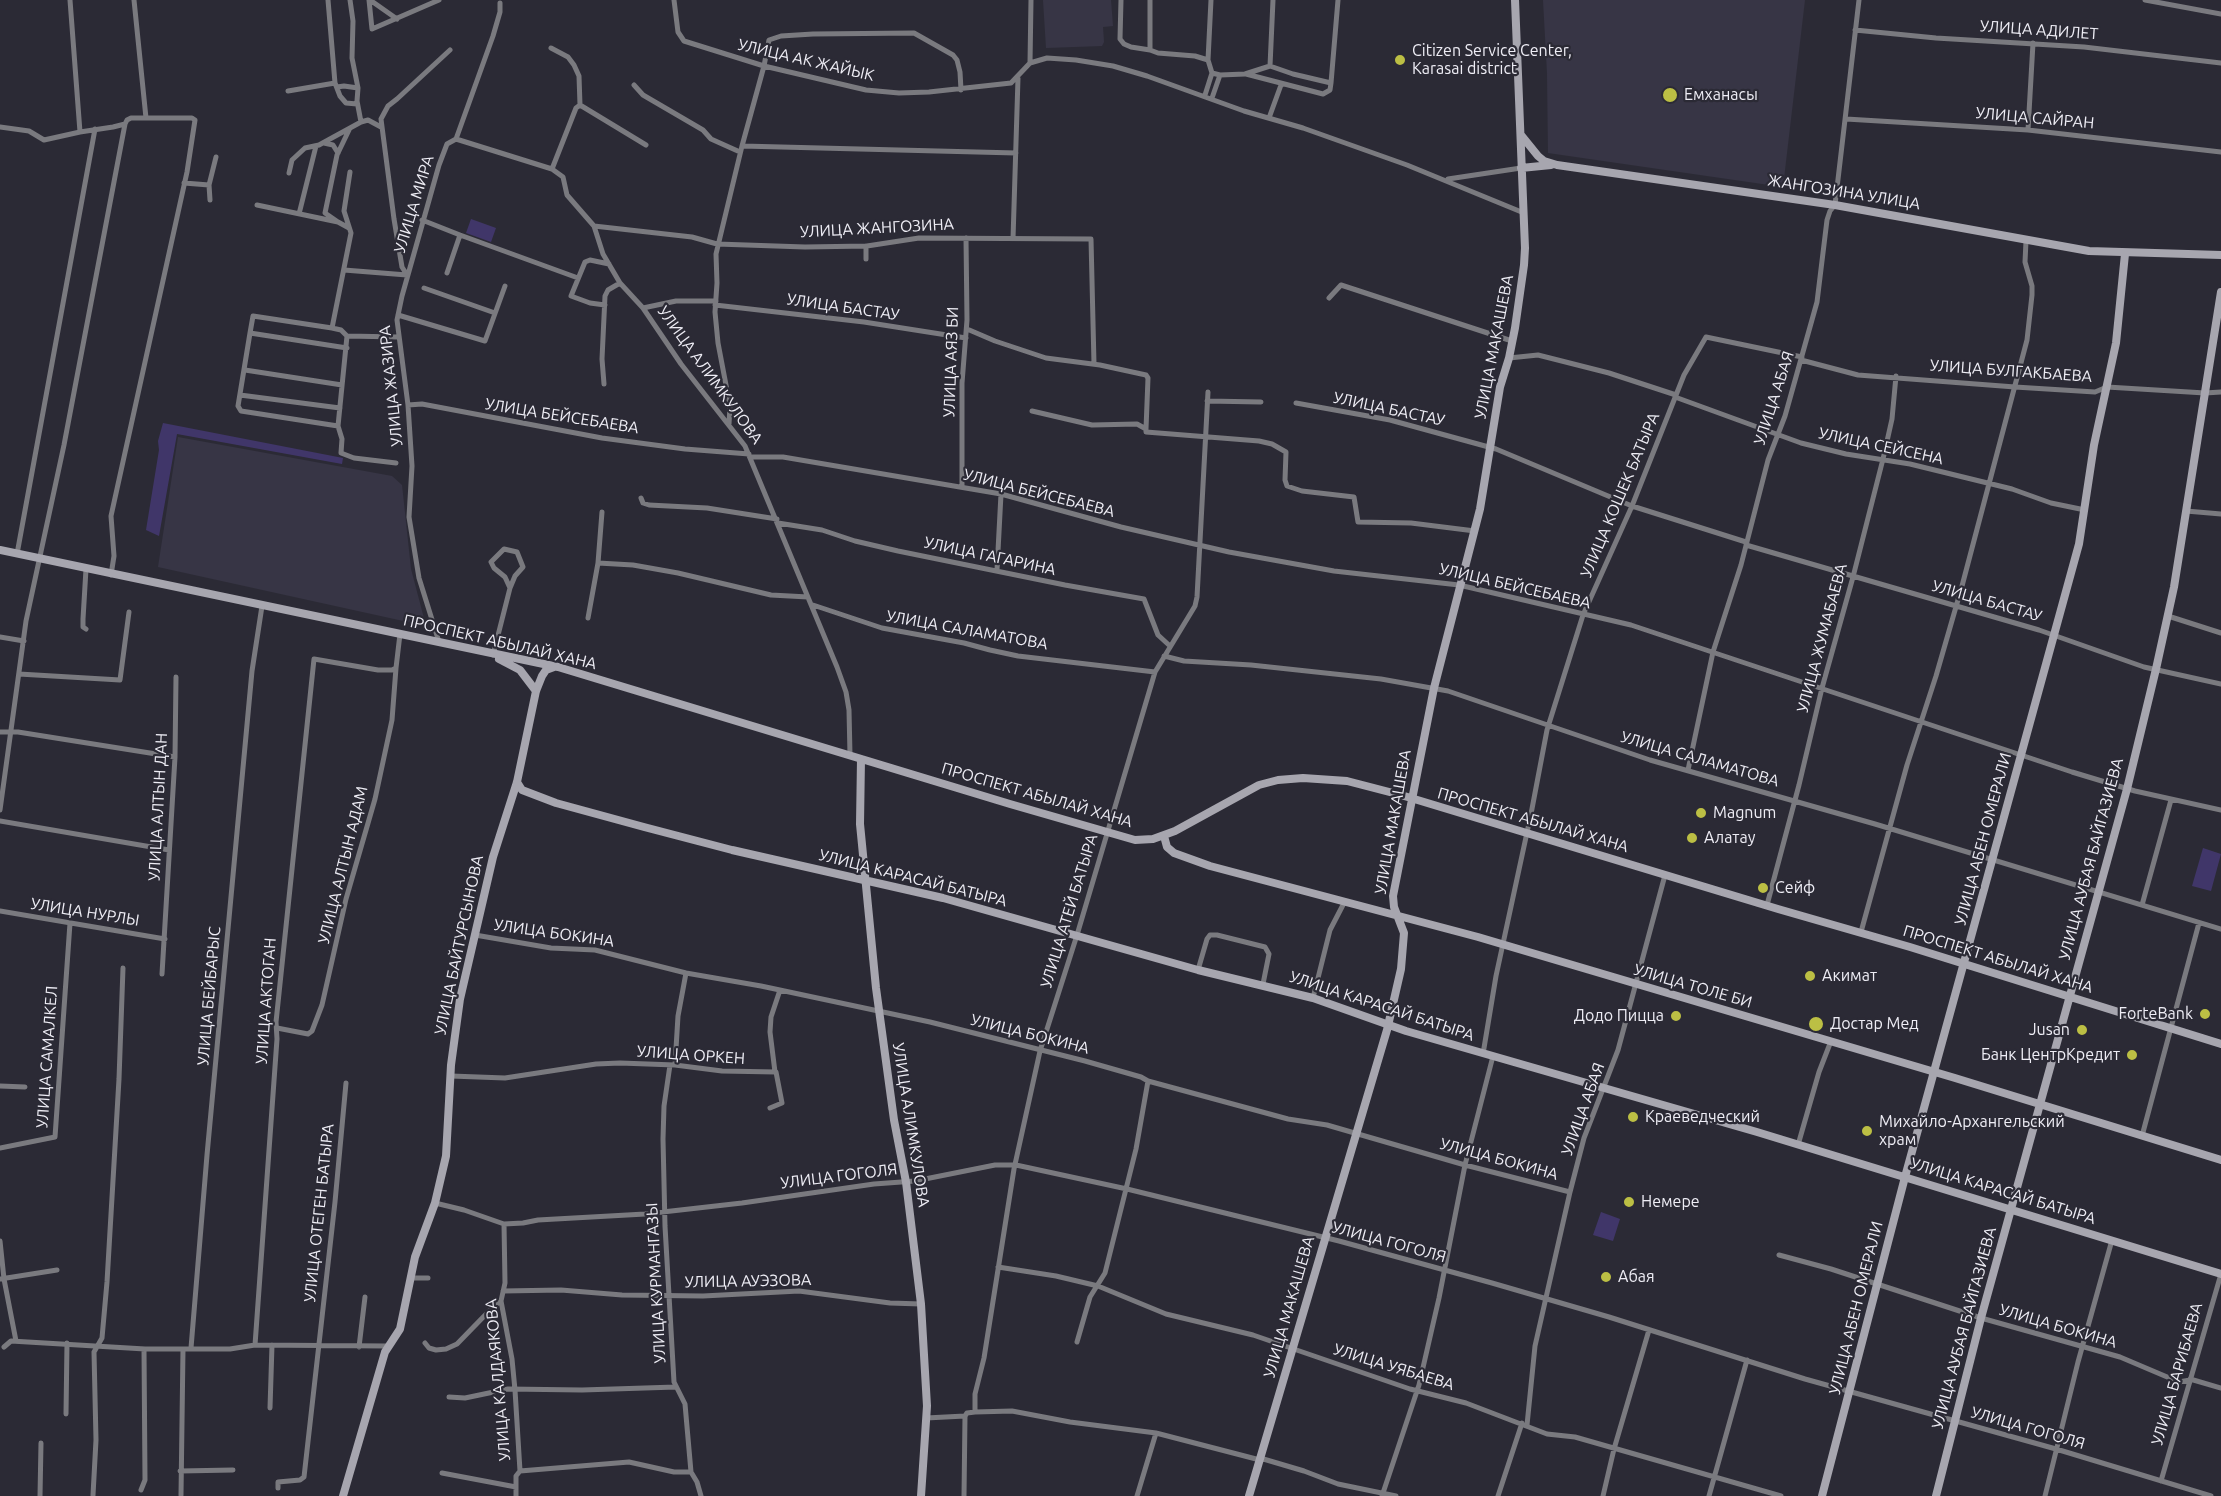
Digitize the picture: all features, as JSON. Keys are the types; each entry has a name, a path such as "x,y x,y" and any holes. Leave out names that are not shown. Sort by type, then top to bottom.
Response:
{"main road":[{"name":"УЛИЦА МАКАШЕВА","path":"1249,1496 1356,1134 1401,969 1404,933 1394,907 1394,896 1434,688 1459,585 1475,531 1500,387 1509,358 1524,265 1515,0"},
{"path":"1521,134 1538,156 1544,161 1557,165"},
{"path":"1521,168 1557,165"},
{"name":"ЖАНГОЗИНА УЛИЦА","path":"1557,165 1835,205 1933,221 2026,241 2125,254"},
{"path":"2125,254 2221,255"},
{"name":"УЛИЦА АБЕН ОМЕРАЛИ","path":"1822,1496 1905,1177 2079,544 2094,445 2120,318 2125,254"},
{"name":"УЛИЦА АУБАЯ БАЙГАЗИЕВА","path":"1936,1496 1981,1318 2127,789 2156,669 2168,616 2221,292"},
{"name":"ПРОСПЕКТ АБЫЛАЙ ХАНА","path":"0,550 554,667 1135,840 1164,836 1249,789 1278,780 1303,778 1347,781 1401,795 1965,963 2221,1044"},
{"path":"492,654 520,670 536,691"},
{"path":"536,691 546,670 554,667"},
{"name":"УЛИЦА БАЙТУРСЫНОВА","path":"343,1496 387,1346 394,1340 400,1329 415,1257 435,1203 446,1156 457,1014 492,857 517,782 536,691"},
{"name":"УЛИЦА АЛИМКУЛОВА","path":"861,759 860,824 864,879 879,1011 894,1120 906,1182 921,1304 926,1418 921,1496"},
{"path":"517,782 522,790 527,792"},
{"path":"512,797 527,792"},
{"name":"УЛИЦА КАРАСАЙ БАТЫРА","path":"527,792 556,803 732,850 943,898 1198,970 1313,998 1387,1025 1798,1145 2221,1274"},
{"name":"УЛИЦА ТОЛЕ БИ","path":"1164,836 1167,847 1174,853 1210,866 1503,945 1934,1071 2221,1160"}],"street":[{"path":"70,0 80,132"},
{"path":"134,0 146,118"},
{"path":"328,0 336,85 346,103 357,104"},
{"path":"350,0 353,21 352,58 361,122"},
{"path":"369,0 397,19"},
{"path":"369,0 372,29 439,0"},
{"name":"УЛИЦА АК ЖАЙЫК","path":"674,0 678,32 684,41 764,66 866,90 899,93 961,90 1011,83 1018,78"},
{"path":"1030,63 1031,0"},
{"path":"1121,0 1120,39 1124,44 1158,53 1195,56 1208,60"},
{"path":"1150,0 1150,50"},
{"path":"1208,97 1212,73 1208,60 1211,0"},
{"path":"1270,66 1273,0"},
{"path":"1245,74 1323,94 1330,90 1338,0"},
{"name":"УЛИЦА АБАЯ","path":"1688,770 1713,652 1768,460 1785,416 1817,302 1827,220 1835,205 1859,0"},
{"path":"2145,0 2221,14"},
{"name":"УЛИЦА МИРА","path":"407,275 447,144 456,139 493,36 500,12 500,3"},
{"name":"УЛИЦА АДИЛЕТ","path":"1855,30 1936,39 2033,43 2138,52 2221,63"},
{"path":"729,424 729,406 718,343 717,244 769,40 774,37 813,34 914,33 953,55 958,66 961,90"},
{"path":"2028,130 2033,43"},
{"path":"456,139 552,169 576,108 580,105 579,76 574,65 568,57 551,48"},
{"name":"УЛИЦА ЖАЗИРА","path":"439,642 419,578 409,517 412,466 408,405 398,337 398,315 407,275 402,267 394,219 381,119 388,106 450,50"},
{"path":"1013,239 1018,78 1030,63 1047,58 1102,64 1147,76 1447,180 1524,213"},
{"path":"1212,73 1245,74 1270,66 1293,74 1331,82"},
{"path":"1208,97 1220,75"},
{"path":"288,91 336,85 358,88"},
{"path":"634,85 643,95 703,130 711,139 741,149 1016,153"},
{"path":"1269,118 1281,85"},
{"path":"580,105 646,145"},
{"path":"0,810 9,733 29,606 64,445 125,124 127,120 146,118 192,118 196,124 184,183 111,516 114,549 111,575"},
{"name":"УЛИЦА САЙРАН","path":"1846,119 2028,130 2221,152"},
{"path":"299,214 319,145 368,120 383,128"},
{"path":"0,128 29,131 44,140 125,124"},
{"path":"350,128 338,153 325,213 351,229"},
{"path":"17,554 95,129"},
{"path":"289,173 292,160 305,148 333,145 338,153"},
{"path":"210,200 209,185 216,157"},
{"path":"1447,180 1521,168"},
{"name":"УЛИЦА АЛИМКУЛОВА","path":"552,169 563,177 567,195 594,226 603,254 620,283 643,308 681,364 729,424 750,456 813,605 846,692 850,755"},
{"path":"332,328 351,229 344,211 350,172"},
{"path":"184,183 209,185"},
{"path":"257,205 338,222"},
{"path":"422,220 578,278"},
{"name":"УЛИЦА ЖАНГОЗИНА","path":"594,226 692,237 717,244 815,247 866,246 919,238 1091,239 1094,364"},
{"path":"447,273 460,235"},
{"name":"УЛИЦА АЯЗ БИ","path":"962,487 962,390 967,329 966,238"},
{"path":"1861,932 1920,721 1936,676 2027,340 2032,286 2026,270 2026,241"},
{"path":"866,246 866,259"},
{"path":"605,305 590,303 571,296 585,262 588,260 609,264"},
{"path":"344,270 407,275"},
{"path":"604,384 602,359 605,296 608,290 620,283"},
{"path":"1329,298 1341,285 1512,341"},
{"path":"398,315 484,341 505,286"},
{"path":"424,288 495,313"},
{"name":"УЛИЦА БАСТАУ","path":"643,308 676,301 716,303 966,338"},
{"path":"338,426 241,411 238,406 253,316 332,328 341,330 347,336 398,337"},
{"path":"967,329 1046,358 1140,373 1148,378 1146,429"},
{"path":"250,333 347,348"},
{"path":"347,336 338,426 342,439 341,453 354,458 396,463"},
{"name":"УЛИЦА БУЛГАКБАЕВА","path":"1706,337 1802,358 1858,375 2095,392 2107,387 2221,392"},
{"name":"УЛИЦА КОШЕК БАТЫРА","path":"1483,1054 1548,725 1583,615 1632,506 1675,396 1706,337"},
{"name":"УЛИЦА СЕЙСЕНА","path":"1509,358 1538,355 1600,371 1801,443 1989,483 2051,503 2085,510"},
{"path":"245,370 342,385"},
{"name":"УЛИЦА ЖУМАБАЕВА","path":"1767,905 1883,459 1892,418 1896,376"},
{"name":"УЛИЦА АТЕЙ БАТЫРА","path":"975,1412 975,1394 984,1358 1016,1165 1040,1051 1155,672 1195,606 1208,392"},
{"path":"240,395 340,408"},
{"path":"1207,401 1261,402"},
{"name":"УЛИЦА БЕЙСЕБАЕВА","path":"408,405 422,404 592,437 750,456 783,457 962,487 1001,494 1121,527 1315,568 1459,585 1631,625 2127,789 2221,810"},
{"name":"УЛИЦА БАСТАУ","path":"1296,404 1390,420 1491,447 1632,506 1853,577 2054,636 2156,669 2221,684"},
{"path":"1032,411 1082,424 1110,426 1137,424 1146,429 1146,432 1259,441 1281,448 1286,452 1285,480 1287,486 1302,491 1354,497 1358,522 1411,523 1475,531"},
{"path":"997,570 1001,494"},
{"name":"УЛИЦА ГАГАРИНА","path":"641,498 643,503 649,505 707,508 777,521 822,530 855,541 898,551 1065,585 1144,598 1158,635 1170,646"},
{"path":"2186,511 2221,514"},
{"path":"588,618 598,563 602,512"},
{"path":"492,654 510,588 515,576 523,567 520,555 509,549 500,551 491,563 496,571 505,577 510,588"},
{"path":"598,563 642,566 771,595 808,597"},
{"path":"86,569 83,627 86,629"},
{"name":"УЛИЦА САЛАМАТОВА","path":"813,605 876,627 1000,652 1155,672"},
{"name":"УЛИЦА БЕЙБАРЫС","path":"191,1348 255,647 262,606"},
{"path":"19,674 120,680 129,612"},
{"path":"2168,616 2221,633"},
{"path":"396,668 400,634"},
{"path":"0,637 24,641"},
{"name":"УЛИЦА САЛАМАТОВА","path":"1164,656 1184,661 1251,665 1324,675 1381,679 1434,688 1479,700 1615,748 1890,828 2221,929"},
{"name":"УЛИЦА АКТОГАН","path":"255,1345 285,932 314,659 378,670 396,668"},
{"name":"УЛИЦА АЛТЫН АДАМ","path":"277,1028 308,1035 312,1031 322,1005 346,899 375,799 392,720 396,668"},
{"name":"УЛИЦА АЛТЫН ДАН","path":"162,974 175,757 176,677"},
{"path":"0,732 18,732 175,757"},
{"path":"2142,905 2170,800"},
{"path":"0,821 169,849"},
{"name":"УЛИЦА АБАЯ","path":"1498,1496 1524,1424 1535,1346 1584,1137 1602,1087 1611,1072 1665,875"},
{"path":"1313,998 1330,930 1344,903"},
{"name":"УЛИЦА НУРЛЫ","path":"0,911 165,939"},
{"path":"2142,1136 2199,922"},
{"name":"УЛИЦА САМАЛКЕЛ","path":"0,1148 55,1137 70,923"},
{"name":"УЛИЦА БОКИНА","path":"475,935 551,948 595,950 686,973 879,1011 1096,1065 1288,1119 1317,1122 1465,1166 1570,1192"},
{"path":"1198,970 1207,939 1210,935 1216,935 1265,947 1269,954 1263,984"},
{"path":"93,1496 96,1440 94,1352 103,1331 107,1282 119,1089 123,968"},
{"name":"УЛИЦА КУРМАНГАЗЫ","path":"686,973 664,1106 665,1211 676,1387 685,1404 691,1472 701,1496"},
{"path":"770,1108 782,1103 770,1032 771,1017 780,990"},
{"path":"1798,1145 1819,1072 1831,1041"},
{"path":"1382,1494 1419,1385 1465,1166 1493,1056"},
{"name":"УЛИЦА ОРКЕН","path":"451,1076 505,1078 596,1065 652,1063 722,1071 775,1072"},
{"path":"1077,1342 1090,1297 1105,1274 1127,1189 1148,1081"},
{"name":"УЛИЦА ОТЕГЕН БАТЫРА","path":"278,1488 279,1482 283,1480 300,1480 304,1477 346,1083"},
{"path":"0,1086 25,1087"},
{"name":"УЛИЦА ГОГОЛЯ","path":"435,1203 504,1224 742,1203 854,1186 906,1182 995,1165 1016,1165 1127,1189 1325,1238 1546,1298 1850,1391 2056,1449 2211,1496"},
{"name":"УЛИЦА КАЛДАЯКОВА","path":"504,1224 505,1283 501,1301 512,1359 515,1390 520,1471 516,1476 516,1496"},
{"path":"2045,1496 2082,1347 2112,1240"},
{"path":"0,1241 2,1279 16,1341"},
{"name":"УЛИЦА БОКИНА","path":"1779,1255 2146,1367 2179,1382 2190,1380 2221,1388"},
{"name":"УЛИЦА УЯБАЕВА","path":"998,1267 1056,1276 1098,1286 1167,1314 1253,1335 1416,1390 1447,1397 1547,1434 1575,1437 1782,1496"},
{"path":"2,1279 57,1270"},
{"name":"УЛИЦА БАРИБАЕВА","path":"2161,1481 2221,1274"},
{"path":"410,1278 428,1278"},
{"name":"УЛИЦА АУЭЗОВА","path":"503,1291 561,1290 622,1295 703,1296 799,1291 890,1303 921,1304"},
{"path":"359,1347 365,1297"},
{"path":"425,1343 429,1348 436,1350 457,1344 501,1301"},
{"path":"1603,1496 1614,1449 1649,1330"},
{"path":"4,1347 7,1342 16,1341 144,1349 230,1349 255,1345 387,1346"},
{"path":"66,1414 67,1343"},
{"path":"270,1408 272,1345"},
{"path":"141,1490 145,1480 144,1349"},
{"path":"181,1495 183,1349"},
{"path":"1709,1496 1747,1360"},
{"path":"449,1397 465,1398 501,1390 676,1387"},
{"path":"926,1418 965,1416 967,1413 975,1412 1012,1411 1070,1422 1156,1433 1304,1471 1338,1484 1396,1496"},
{"path":"964,1496 965,1416"},
{"path":"1137,1496 1156,1433"},
{"path":"40,1496 41,1443"},
{"path":"520,1471 629,1462 674,1472 691,1472"},
{"path":"180,1471 233,1470"},
{"path":"442,1473 516,1487"}],"shaded area":[{"path":"1043,0 1111,0 1113,26 1103,27 1102,46 1046,48"},
{"name":"Емханасы","path":"1543,0 1805,0 1783,187 1548,153"},
{"path":"471,219 496,228 491,242 466,233"},
{"path":"163,423 343,458 342,464 177,434 159,536 146,530 159,450 158,441"},
{"path":"178,437 392,476 402,485 411,569 426,626 158,567"},
{"path":"2203,848 2221,854 2211,891 2192,886"},
{"path":"1601,1212 1620,1219 1613,1241 1593,1235"}],"place":[{"name":"Citizen Service Center, Karasai district","path":"1400,60"},
{"name":"Емханасы","path":"1670,95"},
{"name":"Magnum","path":"1701,813"},
{"name":"Алатау","path":"1692,838"},
{"name":"Сейф","path":"1763,888"},
{"name":"Акимат","path":"1810,976"},
{"name":"ForteBank","path":"2205,1014"},
{"name":"Додо Пицца","path":"1676,1016"},
{"name":"Достар Мед","path":"1816,1024"},
{"name":"Jusan","path":"2082,1030"},
{"name":"Банк ЦентрКредит","path":"2132,1055"},
{"name":"Краеведческий","path":"1633,1117"},
{"name":"Михайло-Архангельский храм","path":"1867,1131"},
{"name":"Немере","path":"1629,1202"},
{"name":"Абая","path":"1606,1277"}]}
